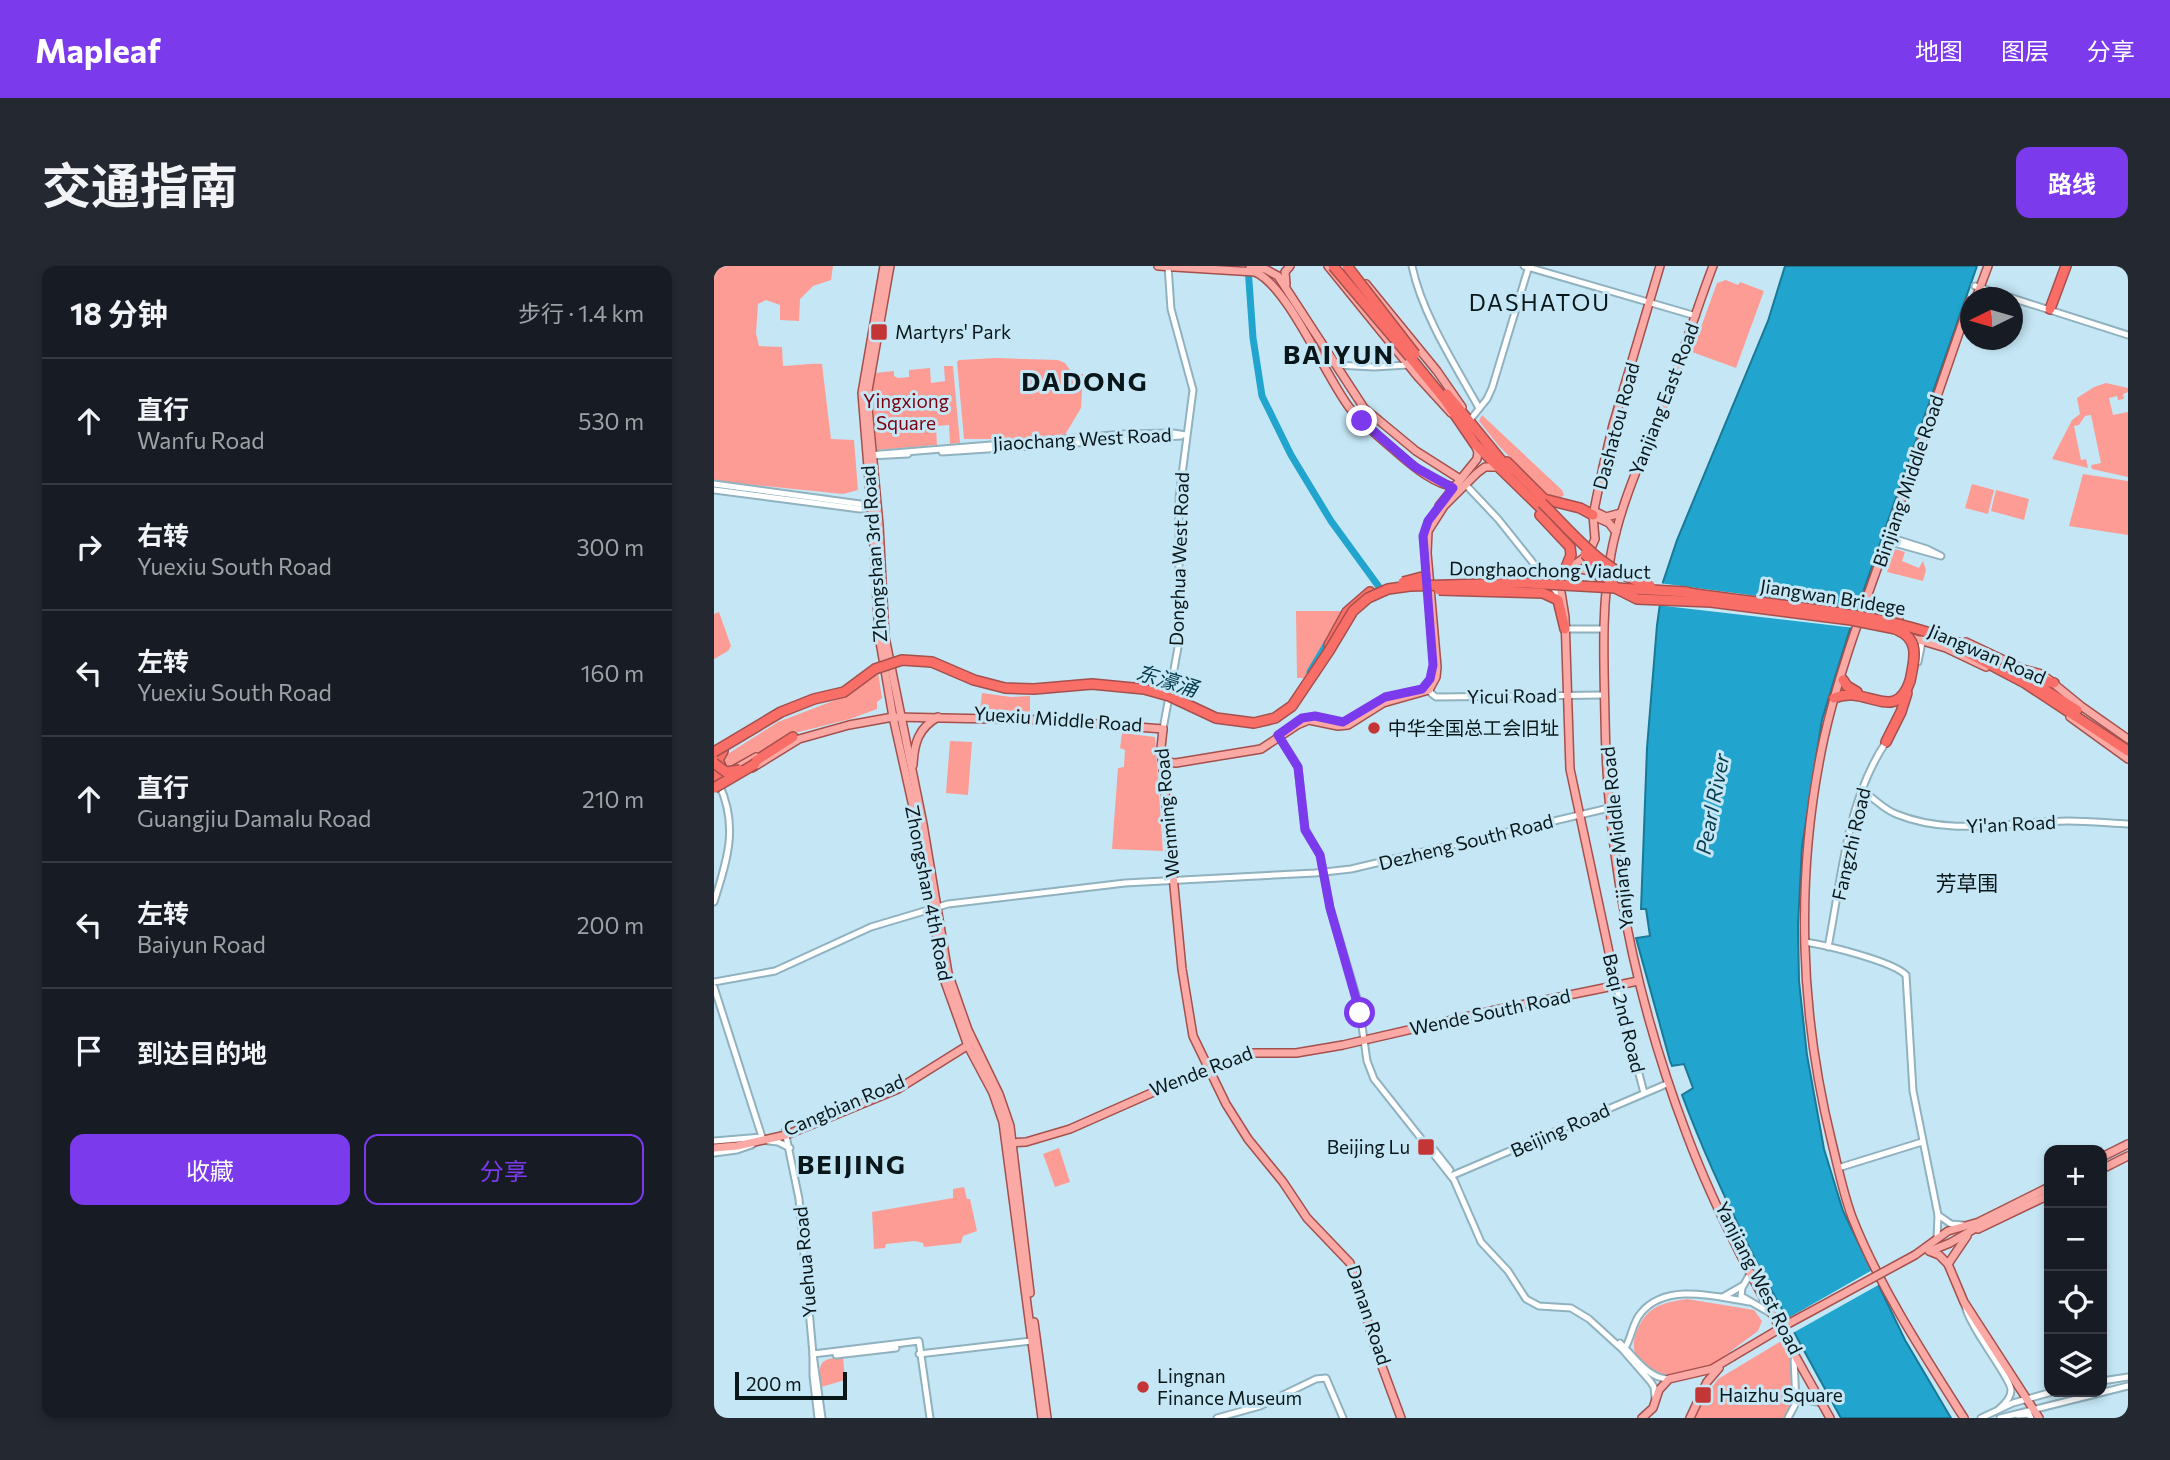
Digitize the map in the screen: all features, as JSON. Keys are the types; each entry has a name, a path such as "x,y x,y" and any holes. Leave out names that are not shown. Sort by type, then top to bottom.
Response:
{"highway":[{"path":"1334,266 1445,400 1475,444 1567,542 1571,555 1563,575"},
{"path":"1348,266 1411,359 1468,417 1503,464 1590,551 1611,568 1642,583 1687,595"},
{"path":"2050,309 2066,266"},
{"path":"1484,438 1544,499 1593,513"},
{"path":"1492,463 1550,517 1623,593 1641,600 1711,602"},
{"path":"1310,679 1343,618 1359,599 1382,586 1427,577"},
{"name":"Donghaochong Viaduct","path":"714,757 719,751 794,706 843,693 875,669 902,660 931,661 974,680 1005,688 1034,689 1092,684 1144,689 1169,696 1210,716 1250,723 1269,720 1295,702 1353,611 1368,598 1388,589 1527,583 1687,595"},
{"name":"Donghaochong Viaduct","path":"719,751 787,713 812,703 838,698 879,667 906,660 934,663 971,680 1004,688 1097,685 1146,690 1165,695 1214,718 1245,723 1264,722 1283,713 1296,702 1330,651 1344,623 1360,604 1384,592 1574,590 1687,595"},
{"path":"1429,593 1543,593 1558,600 1565,629"},
{"name":"Jiangwan Bridege","path":"1687,595 1711,602 1892,628 1969,651"},
{"name":"Jiangwan Bridege","path":"1687,595 1877,618 1932,634 1969,651"},
{"path":"1886,742 1904,705 1915,654 1907,635 1892,628"},
{"path":"1969,651 2024,676 2128,746"},
{"path":"1969,651 2128,751"},
{"path":"2024,676 2054,683"},
{"path":"1843,680 1850,689 1868,697"},
{"path":"2041,680 2081,706"},
{"path":"1837,697 1849,694 1886,702 1899,700 1905,694 1910,681"},
{"path":"716,776 724,771 731,773 754,763 793,739"},
{"path":"716,776 719,751"},
{"path":"716,776 754,763"},
{"path":"716,776 734,770"}],"main road":[{"name":"Zhongshan 3rd Road","path":"871,455 862,387 884,266"},
{"name":"Zhongshan 3rd Road","path":"890,266 867,390 885,659 896,715"},
{"path":"1158,266 1241,269"},
{"path":"1203,266 1255,270 1276,268"},
{"path":"1287,288 1284,276 1290,266"},
{"path":"1328,266 1375,323 1411,359"},
{"path":"1334,266 1359,303"},
{"path":"1348,266 1360,286 1376,296 1391,313 1444,380 1468,417"},
{"name":"Dashatou Road","path":"1595,533 1593,513 1613,425 1660,266"},
{"name":"Yanjiang East Road","path":"1615,536 1621,513 1713,266"},
{"name":"Binjiang Middle Road","path":"1977,287 1986,266"},
{"path":"1276,268 1358,401 1416,451 1463,482"},
{"path":"1276,268 1279,294"},
{"path":"1255,270 1268,280 1279,294 1344,400 1362,421 1406,460 1453,488"},
{"path":"1359,303 1365,297 1376,296"},
{"path":"1375,323 1391,313"},
{"name":"Binjiang Middle Road","path":"1890,540 1960,337"},
{"name":"Binjiang Middle Road","path":"1960,341 1862,618 1837,697 1814,827 1807,942 1816,1048 1840,1167 1856,1214 1882,1274 1967,1418"},
{"path":"1427,577 1427,540 1430,527 1477,459 1475,444"},
{"path":"1165,762 1258,746 1279,736 1302,718 1315,716 1343,722 1385,697 1427,688 1433,665 1424,531 1453,488 1492,463"},
{"path":"1593,513 1610,517 1621,513"},
{"path":"1593,513 1609,523 1615,536"},
{"path":"1563,575 1588,555 1595,533 1600,528 1606,528 1615,536"},
{"name":"Yanjiang Middle Road","path":"1615,536 1605,588 1604,628 1609,808 1627,932 1637,978 1653,1040 1689,1135"},
{"path":"1563,575 1570,569 1589,570 1598,575 1605,588"},
{"name":"Baqi 2nd Road","path":"1563,575 1560,586 1565,606 1570,769 1616,985"},
{"name":"Binjiang Middle Road","path":"1837,697 1862,618"},
{"name":"Jiangwan Road","path":"1862,618 1926,627 2038,673 2128,738"},
{"name":"Jiangwan Road","path":"1862,618 1958,653 2038,692"},
{"name":"Jiangwan Road","path":"2051,701 2128,758"},
{"path":"734,770 793,739 843,723 896,715"},
{"name":"Yuexiu Middle Road","path":"896,715 1056,720 1163,729"},
{"name":"Yuexiu Middle Road","path":"896,715 1062,716 1145,724 1163,729"},
{"name":"Zhongshan 4th Road","path":"896,715 912,773 944,979 969,1043 997,1102 1011,1142 1025,1268"},
{"name":"Zhongshan 4th Road","path":"896,715 934,907"},
{"path":"912,773 919,735 927,724 939,717"},
{"name":"Wenming Road","path":"1163,729 1161,744 1193,1023 1210,1067 1247,1130 1314,1224"},
{"path":"716,776 730,782 793,739"},
{"name":"Wende South Road","path":"1364,1040 1616,985 1637,978"},
{"name":"Wende Road","path":"1011,1142 1070,1129 1254,1049 1292,1049 1364,1040"},
{"name":"Cangbian Road","path":"785,1133 795,1132 892,1092 969,1043"},
{"name":"Cangbian Road","path":"714,1147 736,1145 785,1133 891,1088 969,1043"},
{"name":"Yanjiang West Road","path":"1689,1135 1717,1204 1751,1272 1794,1354 1832,1418"},
{"name":"Yanjiang West Road","path":"1689,1135 1743,1252 1832,1418"},
{"path":"2107,1160 2128,1150"},
{"path":"2107,1160 2128,1150"},
{"path":"1642,1418 1650,1411 1659,1390 1669,1379 1712,1369 1786,1325 1916,1256 1950,1244 2001,1210 2044,1191"},
{"path":"1948,1264 1968,1230 2044,1192"},
{"name":"Danan Road","path":"1314,1224 1348,1254 1356,1266 1378,1346 1402,1418"},
{"path":"1916,1256 1953,1228 1968,1230"},
{"path":"1929,1251 1939,1255 1948,1264 1964,1302 2016,1383 2030,1412 2039,1418"},
{"path":"1025,1268 1031,1341 1042,1418"},
{"path":"1025,1268 1047,1418"},
{"path":"1690,1416 1711,1375 1732,1358"}],"street":[{"path":"1412,266 1428,309 1479,408"},
{"path":"1468,417 1479,408 1492,388 1529,266 1696,316"},
{"name":"Donghua West Road","path":"1163,729 1180,636 1178,509 1194,390 1171,309 1168,267"},
{"path":"2023,301 2128,335"},
{"path":"1320,358 1328,360 1331,356"},
{"path":"1336,365 1364,367 1411,359"},
{"path":"1362,421 1364,414 1369,412"},
{"name":"Jiaochang West Road","path":"871,455 1186,435"},
{"path":"1434,479 1443,475 1439,467"},
{"path":"1463,482 1498,519 1565,606"},
{"path":"717,487 873,507"},
{"path":"1890,540 1927,549 1941,556 1890,540"},
{"name":"Fangzhi Road","path":"1828,947 1851,824 1861,790 1905,710 1926,627"},
{"path":"1565,629 1604,628"},
{"name":"Yicui Road","path":"1427,688 1436,697 1604,695"},
{"path":"1279,736 1298,767 1305,830 1318,851 1330,908 1359,1005 1364,1040 1371,1066 1381,1085 1452,1175 1481,1242 1528,1300 1541,1306 1564,1307 1576,1311 1589,1319 1648,1372 1661,1379 1669,1379"},
{"path":"714,902 729,852 731,831 716,776"},
{"name":"Yi'an Road","path":"1861,790 1896,814 1934,825 1975,828 1989,824 2070,821 2128,824"},
{"name":"Dezheng South Road","path":"714,984 775,971 871,927 934,907 1050,890 1323,872 1384,863 1609,808"},
{"path":"1807,942 1905,973 1912,1083 1938,1215 1937,1238"},
{"path":"714,984 760,1140 778,1142 790,1147 795,1132"},
{"name":"Baqi 2nd Road","path":"1616,985 1644,1093"},
{"name":"Beijing Road","path":"1452,1175 1669,1083"},
{"name":"Yuehua Road","path":"785,1133 801,1208 813,1376 820,1418"},
{"name":"Cangbian Road","path":"714,1147 737,1150 760,1140"},
{"name":"Cangbian Road","path":"714,1147 760,1140"},
{"path":"1840,1167 1923,1142"},
{"path":"1938,1215 1951,1224 1968,1230"},
{"path":"1751,1272 1740,1290 1741,1296 1773,1315"},
{"path":"1723,1297 1744,1284"},
{"path":"1624,1349 1636,1320 1646,1308 1657,1301 1682,1294 1750,1302"},
{"path":"1964,1302 1973,1328 2010,1385 2008,1399 1999,1409"},
{"path":"920,1354 1031,1341"},
{"path":"813,1354 918,1343 929,1418"},
{"path":"1624,1349 1654,1387 1655,1402"},
{"path":"1788,1418 1796,1403 1794,1354"},
{"path":"2002,1373 2016,1383"},
{"path":"2107,1380 2128,1377"},
{"path":"1217,1418 1261,1406 1316,1379 1326,1378 1343,1418"},
{"path":"2002,1417 2128,1386"},
{"path":"1981,1418 2025,1399 2044,1394"},
{"path":"1796,1403 1822,1403"}],"green space":[{"path":"714,266 833,266 831,280 813,286 800,299 799,321 780,320 780,305 766,300 758,304 756,333 759,346 782,347 783,366 822,364 831,439 854,440 858,490 843,494 714,481"},
{"path":"1726,280 1764,291 1736,368 1692,352 1717,283"},
{"path":"996,358 1058,360 1065,363 1074,375 1083,374 1081,408 1065,435 1035,439 964,439 957,362"},
{"name":"Yingxiong Square","path":"944,366 953,366 960,443 950,444 949,425 936,426 937,445 877,450 872,392 875,373 894,371 894,376 898,378 909,377 909,370 930,368 931,383 945,381"},
{"path":"2106,383 2128,388 2128,392 2123,394 2124,399 2118,400 2117,396 2109,398 2113,415 2128,412 2128,477 2092,469 2091,465 2101,463 2091,415 2085,416 2079,425 2074,426 2081,460 2086,459 2088,468 2052,459 2072,420 2080,414 2077,398"},
{"path":"1482,415 1562,490 1564,495 1560,498 1549,497 1498,445 1479,421"},
{"path":"2083,474 2128,481 2128,535 2069,526"},
{"path":"1972,484 1994,490 1988,514 1965,508"},
{"path":"1996,490 2029,499 2024,520 1991,511"},
{"path":"1895,549 1905,552 1902,561 1919,568 1923,561 1926,570 1923,581 1887,572"},
{"path":"1296,611 1344,611 1304,678 1297,678"},
{"path":"719,612 731,646 728,651 714,659 714,614"},
{"path":"878,672 882,698 877,702 877,709 850,719 787,735 732,769 728,769 721,762 723,757 778,722 846,696"},
{"path":"982,693 1011,697 1030,696 1030,712 980,710"},
{"path":"1122,733 1155,737 1163,851 1112,849 1118,768 1124,767 1125,750 1120,748"},
{"path":"950,741 972,742 968,795 946,793"},
{"path":"1059,1148 1070,1182 1055,1187 1043,1154"},
{"path":"964,1187 967,1199 970,1199 977,1231 963,1236 961,1243 924,1247 923,1243 915,1241 886,1244 885,1248 874,1249 872,1212 953,1198 953,1189"},
{"name":"Haizhu Square","path":"1687,1299 1754,1310 1762,1321 1758,1331 1708,1368 1661,1376 1638,1359 1634,1347 1635,1336 1649,1312 1669,1302"},
{"name":"Haizhu Square","path":"1783,1340 1794,1379 1793,1399 1785,1418 1693,1418 1693,1414 1718,1379"},
{"path":"843,1357 845,1380 821,1387 821,1364 828,1359"}],"water":[{"name":"Pearl River","path":"1785,266 1977,266 1970,287 1960,287 1960,315 1847,638 1822,720 1802,847 1798,925 1799,981 1807,1055 1824,1149 1843,1211 1905,1340 1951,1418 1841,1418 1756,1260 1716,1178 1682,1095 1693,1088 1684,1064 1672,1066 1670,1061 1636,938 1650,936 1646,909 1641,909 1647,748 1663,582 1677,540 1768,321"}],"pier":[{"path":"1659,583 1862,610 1855,628 1656,605"},
{"path":"1874,1269 1882,1283 1791,1334 1783,1321"}],"waterway":[{"path":"1248,267 1253,338 1262,396 1291,455 1331,521 1382,591"},
{"name":"东濠涌","path":"1310,672 1329,640"}],"place":[{"name":"Martyrs' Park","path":"879,332"},
{"name":"中华全国总工会旧址","path":"1374,728"},
{"name":"Beijing Lu","path":"1426,1147"},
{"name":"Lingnan Finance Museum","path":"1143,1387"},
{"name":"Haizhu Square","path":"1703,1395"}],"district":[{"name":"DASHATOU","path":"1540,303"},
{"name":"BAIYUN","path":"1339,355"},
{"name":"DADONG","path":"1085,382"},
{"name":"芳草围","path":"1967,884"},
{"name":"BEIJING","path":"852,1165"}],"route":[{"path":"1360,1013 1326,893 1320,855 1305,830 1298,767 1278,735 1297,720 1306,717 1315,716 1343,722 1385,697 1422,689 1428,684 1433,665 1423,536 1428,521 1453,488 1415,467 1362,421"}]}
